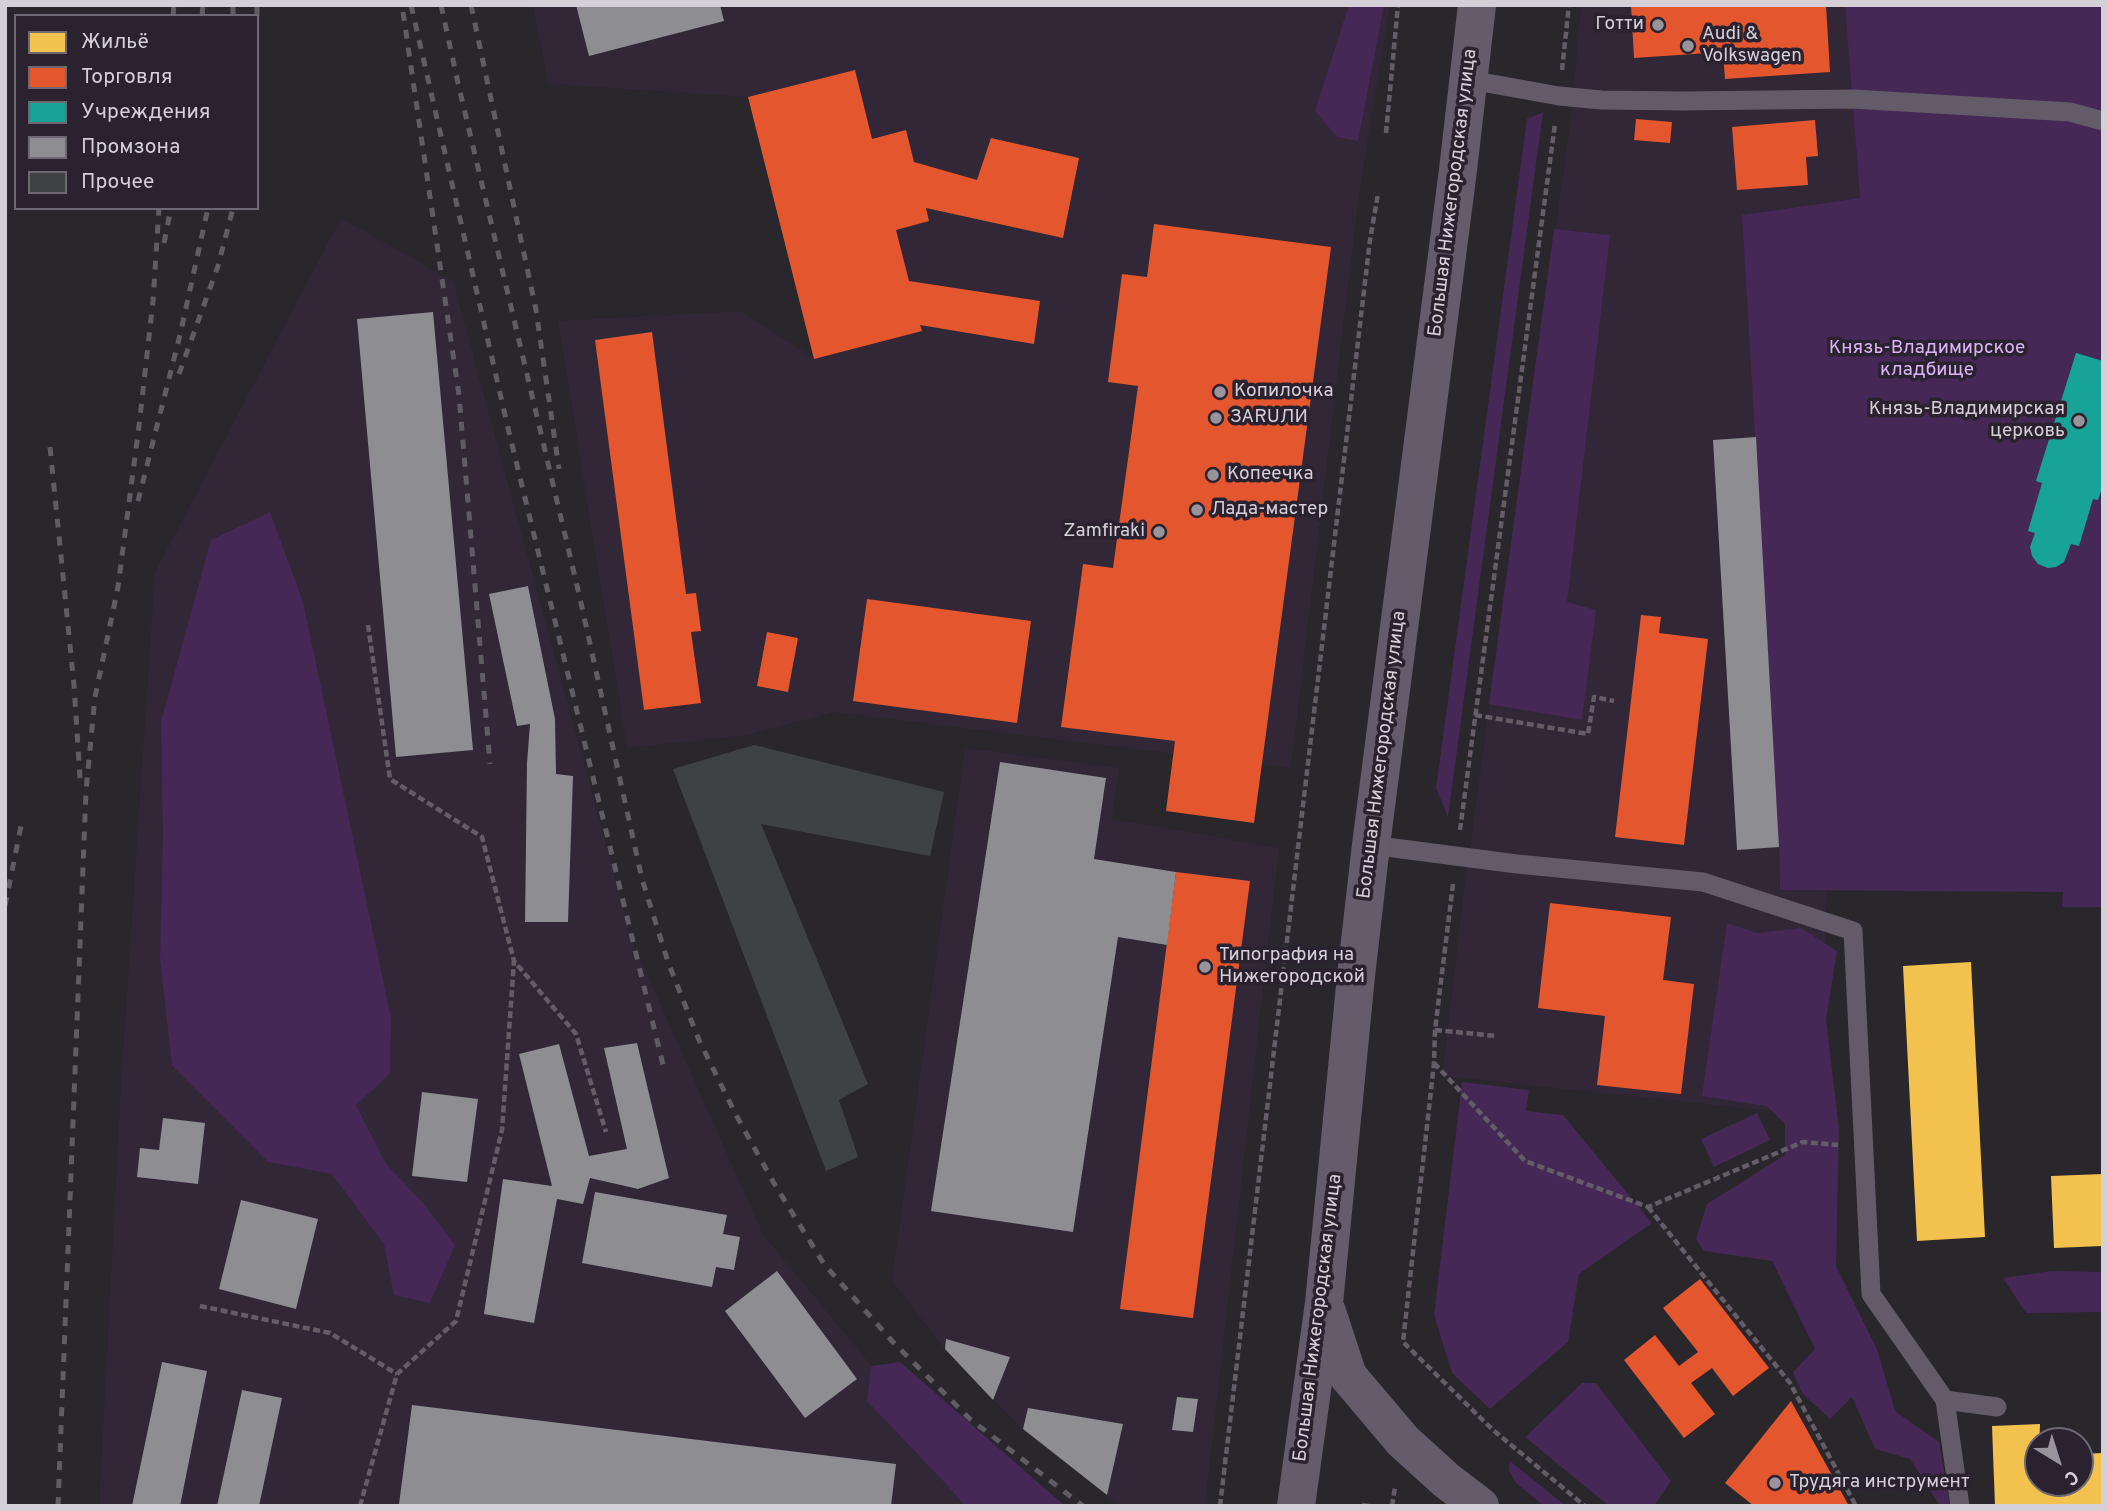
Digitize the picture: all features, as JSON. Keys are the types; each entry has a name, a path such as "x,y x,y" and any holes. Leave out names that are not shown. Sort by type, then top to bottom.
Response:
{"main road":[{"name":"Большая Нижегородская улица","path":"1296,1506 1324,1303 1371,845 1470,80 1477,5"},
{"path":"1324,1303 1348,1376 1403,1441 1480,1506"}],"lane":[{"path":"1470,80 1559,96 1601,100 1683,102 1853,99 2070,112 2103,121"},
{"path":"1371,845 1517,864 1703,882 1853,931 1871,1294 1945,1400 1960,1506"},
{"path":"1945,1400 1997,1406"}],"path":[{"path":"1386,133 1398,5"},
{"path":"1569,5 1456,856 1403,1342 1493,1430 1585,1506"},
{"path":"1220,1506 1370,240 1378,194"},
{"path":"360,1506 397,1374 456,1321 502,1130 514,961 482,837 390,779 368,625"},
{"path":"1475,715 1588,734 1594,697 1614,701"},
{"path":"514,961 576,1034 607,1132"},
{"path":"1435,1030 1496,1036"},
{"path":"1434,1063 1525,1161 1648,1207 1790,1383 1856,1506"},
{"path":"1648,1207 1803,1142 1865,1148"},
{"path":"200,1306 330,1333 397,1374"},
{"path":"1392,1506 1397,1479"},
{"path":"1362,1505 1369,1506"}],"shaded area":[{"path":"533,5 1390,5 1359,193 1291,768 834,712 748,735 627,748 558,321 741,311 814,358 748,97 548,84"},
{"path":"1581,5 1845,5 1860,198 1742,215 1780,890 1827,889 1818,1116 1442,1076 1465,882 1572,110"},
{"path":"341,218 453,281 632,940 763,1234 987,1506 99,1506 121,1083 155,572"},
{"path":"965,748 1119,768 1112,819 1279,848 1205,1506 1120,1506 1023,1429 993,1400 945,1349 892,1281"}],"green space":[{"path":"1349,5 1384,5 1358,141 1337,137 1315,111"},
{"name":"Князь-Владимирское кладбище","path":"1845,5 2103,5 2103,907 2062,907 2063,892 1780,890 1742,215 1860,198"},
{"path":"1543,112 1448,817 1436,788 1527,119"},
{"path":"1554,229 1610,235 1567,602 1596,610 1582,720 1489,704"},
{"path":"270,512 303,602 391,1018 390,1074 356,1105 386,1164 424,1204 455,1245 430,1303 394,1295 384,1244 332,1174 268,1162 172,1065 160,959 163,836 161,722 211,540"},
{"path":"1727,923 1757,933 1801,928 1837,951 1826,1019 1839,1129 1836,1266 1877,1349 1895,1411 1939,1442 1950,1506 1940,1506 1910,1459 1875,1449 1852,1397 1830,1419 1802,1393 1793,1372 1815,1349 1772,1261 1704,1251 1696,1239 1707,1204 1785,1155 1785,1124 1767,1106 1702,1096"},
{"path":"1462,1082 1529,1090 1526,1111 1563,1115 1652,1223 1579,1274 1568,1342 1490,1409 1452,1373 1434,1315"},
{"path":"1757,1113 1770,1140 1714,1167 1701,1139"},
{"path":"2052,1271 2103,1272 2103,1312 2026,1313 2003,1278"},
{"path":"900,1362 1065,1506 965,1506 867,1401 871,1366"},
{"path":"1582,1383 1596,1383 1671,1481 1654,1506 1609,1506 1525,1437"},
{"path":"1510,1461 1566,1506 1544,1506 1516,1483 1509,1470"}],"building: Жильё":[{"path":"1971,962 1985,1237 1917,1241 1903,966"},
{"path":"2103,1174 2103,1246 2054,1248 2051,1176"},
{"path":"2040,1424 2040,1427 2024,1427 2024,1497 2094,1497 2094,1453 2103,1453 2103,1506 1995,1506 1992,1426"}],"building: Торговля":[{"path":"1631,5 1826,5 1830,72 1725,79 1723,52 1634,58"},
{"path":"855,70 872,139 906,130 914,162 977,180 991,138 1079,158 1063,238 926,208 929,221 896,230 909,281 1040,301 1034,344 920,325 922,331 814,359 748,97"},
{"path":"1636,119 1672,122 1670,143 1634,140"},
{"path":"1815,120 1818,156 1806,157 1808,185 1737,190 1732,127"},
{"name":"Копеечка","path":"1154,224 1331,247 1254,823 1166,811 1175,741 1061,727 1083,564 1113,568 1138,386 1108,382 1122,274 1147,277"},
{"path":"652,332 686,594 696,593 701,631 691,632 701,703 644,710 595,340"},
{"path":"867,599 1031,621 1017,723 853,701"},
{"path":"1641,615 1661,617 1659,633 1708,639 1684,845 1615,837"},
{"path":"767,632 798,638 788,692 757,686"},
{"path":"1176,872 1250,881 1193,1318 1120,1309"},
{"path":"1550,903 1671,917 1663,980 1694,984 1681,1094 1597,1085 1605,1016 1538,1008"},
{"path":"1700,1279 1769,1368 1733,1396 1712,1368 1691,1383 1715,1414 1684,1438 1624,1360 1655,1335 1679,1366 1698,1352 1663,1308"},
{"path":"1791,1401 1849,1506 1754,1506 1725,1483"}],"building: Учреждения":[{"name":"Князь-Владимирская церковь","path":"2076,353 2103,361 2103,485 2098,500 2093,499 2079,546 2071,544 2064,562 2048,568 2038,564 2032,556 2030,547 2035,533 2028,531 2042,483 2036,481"}],"building: Промзона":[{"path":"576,5 720,5 724,21 589,56"},
{"path":"433,312 473,750 396,757 357,319"},
{"path":"1756,437 1779,847 1737,850 1713,440"},
{"path":"528,586 555,719 556,774 573,776 568,922 525,922 530,724 517,726 489,594"},
{"path":"1000,762 1106,778 1094,859 1176,872 1167,945 1118,937 1073,1232 931,1211"},
{"path":"637,1043 669,1178 638,1189 590,1178 583,1204 557,1199 534,1323 484,1314 503,1179 552,1186 519,1054 559,1044 589,1156 627,1149 604,1048"},
{"path":"422,1092 478,1099 467,1182 412,1176"},
{"path":"163,1118 205,1123 198,1184 137,1177 140,1148 159,1150"},
{"path":"595,1192 727,1215 723,1234 740,1237 734,1270 716,1267 712,1287 582,1263"},
{"path":"241,1200 318,1219 296,1309 219,1289"},
{"path":"777,1271 857,1379 805,1418 725,1311"},
{"path":"946,1339 1010,1357 993,1400 945,1349"},
{"path":"162,1362 207,1371 180,1506 132,1506"},
{"path":"242,1390 282,1398 259,1506 217,1506"},
{"path":"1177,1397 1198,1399 1193,1432 1172,1430"},
{"path":"412,1405 896,1464 891,1506 399,1504"},
{"path":"1028,1408 1123,1424 1107,1495 1023,1429"}],"building: Прочее":[{"path":"754,745 944,792 930,856 761,824 868,1084 839,1100 858,1157 826,1171 673,769"}],"railway":[{"path":"173,14 174,5"},
{"path":"202,14 203,5"},
{"path":"233,5 233,14"},
{"path":"257,5 257,14"},
{"path":"411,5 508,428 665,1073"},
{"path":"441,5 579,594 642,879 668,962 699,1040 775,1185 824,1264 893,1342 970,1419 1083,1506"},
{"path":"471,5 536,310 559,469"},
{"path":"403,12 459,395 490,764"},
{"path":"58,1506 86,791 95,697 118,587 139,426 153,301 159,210"},
{"path":"164,243 171,210"},
{"path":"138,501 180,335 208,210"},
{"path":"179,374 218,266 232,210"},
{"path":"50,447 74,685 80,778"},
{"path":"5,906 21,826"}],"place":[{"name":"Готти","path":"1658,25"},
{"name":"Audi & Volkswagen","path":"1688,46"},
{"name":"Копилочка","path":"1220,392"},
{"name":"ЗАRUЛИ","path":"1216,418"},
{"name":"Князь-Владимирская церковь","path":"2079,421"},
{"name":"Копеечка","path":"1213,475"},
{"name":"Лада-мастер","path":"1197,510"},
{"name":"Zamfiraki","path":"1159,532"},
{"name":"Типография на Нижегородской","path":"1205,967"},
{"name":"Трудяга инструмент","path":"1775,1483"}]}
